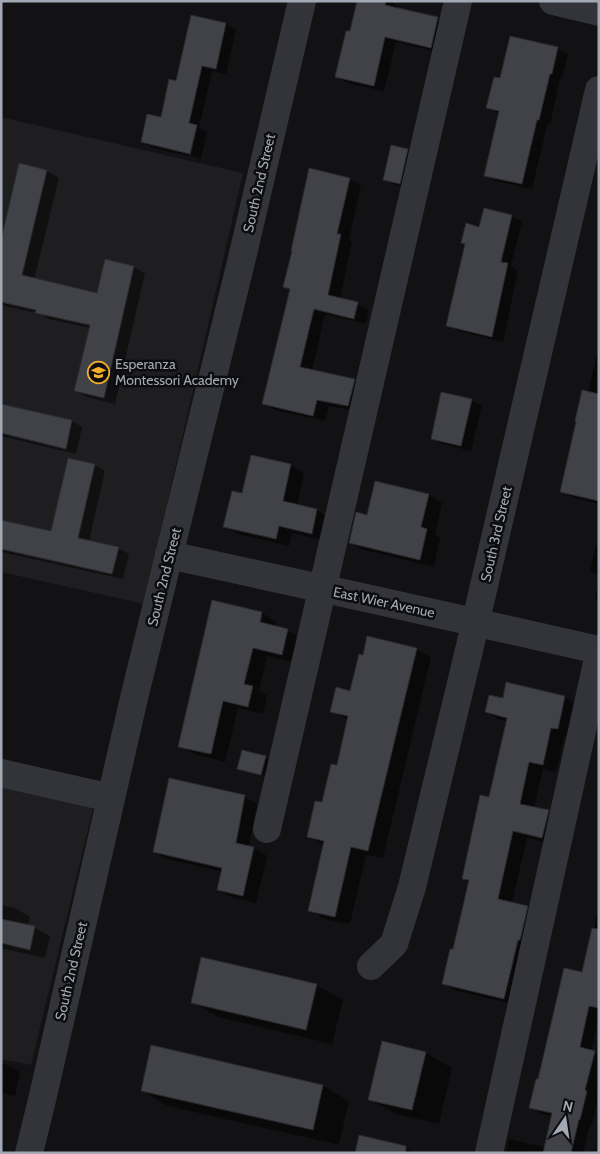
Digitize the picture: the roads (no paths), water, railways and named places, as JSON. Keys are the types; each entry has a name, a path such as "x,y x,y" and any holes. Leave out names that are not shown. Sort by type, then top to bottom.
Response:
{"street":[{"name":"South 2nd Street","path":"28,1153 134,698 242,258 302,1"},
{"path":"267,828 458,1"},
{"path":"553,1 599,12"},
{"name":"South 3rd Street","path":"371,966 394,944 412,887 476,622 599,90"},
{"name":"East Wier Avenue","path":"169,555 599,650"},
{"path":"489,1153 599,654"},
{"path":"1,773 111,798"}],"place":[{"name":"Esperanza Montessori Academy","path":"99,372"}]}
